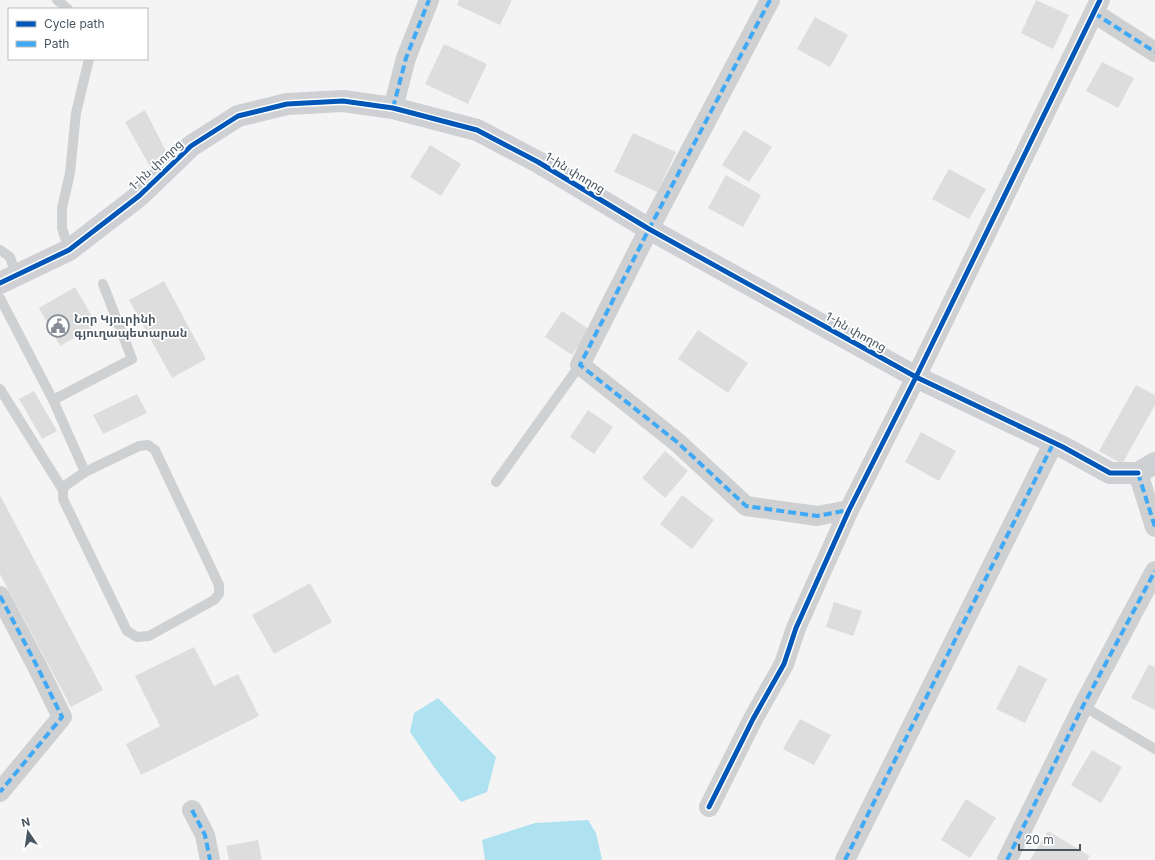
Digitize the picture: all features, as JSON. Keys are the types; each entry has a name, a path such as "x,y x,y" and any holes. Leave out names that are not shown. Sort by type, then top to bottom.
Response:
{"street":[{"path":"393,108 406,58 429,0"},
{"path":"770,0 649,229 580,365 677,442 746,506 816,516 849,510"},
{"path":"709,807 753,719 784,664 796,628 849,510 916,377 1097,7 1155,52"},
{"name":"1-ին փողոց","path":"8,279 69,250 139,196 191,146 238,116 287,104 343,101 393,108 477,130 538,162 649,229 916,377 1054,442 1110,473 1147,468"},
{"path":"845,860 1054,442"},
{"path":"1147,468 1155,527"},
{"path":"1007,860 1083,706 1155,571"},
{"path":"0,596 62,717 0,792"},
{"path":"192,810 205,835 210,860"}],"lane":[{"path":"57,0 67,8"},
{"path":"69,250 62,228 62,208 70,173 76,113 89,60"},
{"path":"0,250 10,257 8,279"},
{"path":"53,400 132,359 103,284"},
{"path":"0,298 53,400 84,472"},
{"path":"496,482 580,365"},
{"path":"0,389 63,490"},
{"path":"148,445 155,450 219,585 219,594 214,600 149,636 137,637 127,631 63,500 63,490 66,485 84,472 139,446 148,445"},
{"path":"1083,706 1155,749"}],"water":[{"path":"438,698 496,757 487,792 461,802 434,767 410,732 414,713"},
{"path":"588,820 596,833 602,860 485,860 482,840 535,823"}],"building":[{"path":"459,0 512,0 500,25 457,5"},
{"path":"1036,0 1069,15 1053,49 1021,33"},
{"path":"815,17 848,35 830,67 797,49"},
{"path":"444,44 487,64 468,104 425,84"},
{"path":"1102,62 1134,78 1118,108 1086,91"},
{"path":"145,110 169,157 152,170 125,122"},
{"path":"744,130 772,147 749,182 722,165"},
{"path":"633,133 676,152 657,192 614,172"},
{"path":"430,145 461,164 441,196 410,177"},
{"path":"949,169 986,189 969,219 932,199"},
{"path":"726,175 761,195 743,227 708,208"},
{"path":"164,281 206,359 172,378 129,300"},
{"path":"75,287 97,325 60,346 39,308"},
{"path":"562,311 590,330 572,355 545,337"},
{"path":"698,330 748,363 728,393 678,359"},
{"path":"1136,385 1155,395 1155,405 1122,464 1099,451"},
{"path":"34,391 57,431 42,439 19,399"},
{"path":"137,394 147,413 103,434 93,415"},
{"path":"588,410 613,427 594,454 570,437"},
{"path":"921,432 956,451 939,481 905,462"},
{"path":"665,451 688,471 665,498 642,478"},
{"path":"0,495 103,690 71,707 0,574"},
{"path":"682,495 714,520 692,549 660,524"},
{"path":"310,583 332,622 274,654 252,615"},
{"path":"834,602 862,611 853,636 826,627"},
{"path":"194,647 214,686 238,674 259,716 141,775 126,744 160,726 135,676"},
{"path":"1149,664 1155,667 1155,710 1131,698"},
{"path":"1019,665 1047,679 1025,723 996,709"},
{"path":"800,719 831,735 814,765 783,749"},
{"path":"1092,750 1122,767 1101,803 1071,785"},
{"path":"966,799 996,818 970,858 941,840"},
{"path":"1048,831 1090,856 1087,860 1030,860"},
{"path":"258,840 262,860 229,860 226,846"}],"marked path":[{"path":"393,108 406,58 429,0"},
{"path":"770,0 649,229 580,365 677,442 746,506 817,516 849,510"},
{"path":"1094,13 1155,52"},
{"path":"845,860 1054,442"},
{"path":"1138,473 1155,527"},
{"path":"1007,860 1083,706 1155,571"},
{"path":"0,596 62,717 0,792"},
{"path":"192,810 205,835 210,860"}],"cycle path":[{"path":"709,807 753,719 784,664 796,628 849,510 916,377 1100,0"},
{"path":"0,283 69,250 139,196 191,146 238,116 287,104 343,101 393,108 477,130 538,162 649,229 916,377 1063,447 1110,473 1138,473"}],"place":[{"name":"Նոր Կյուրինի գյուղապետարան","path":"58,326"}]}
